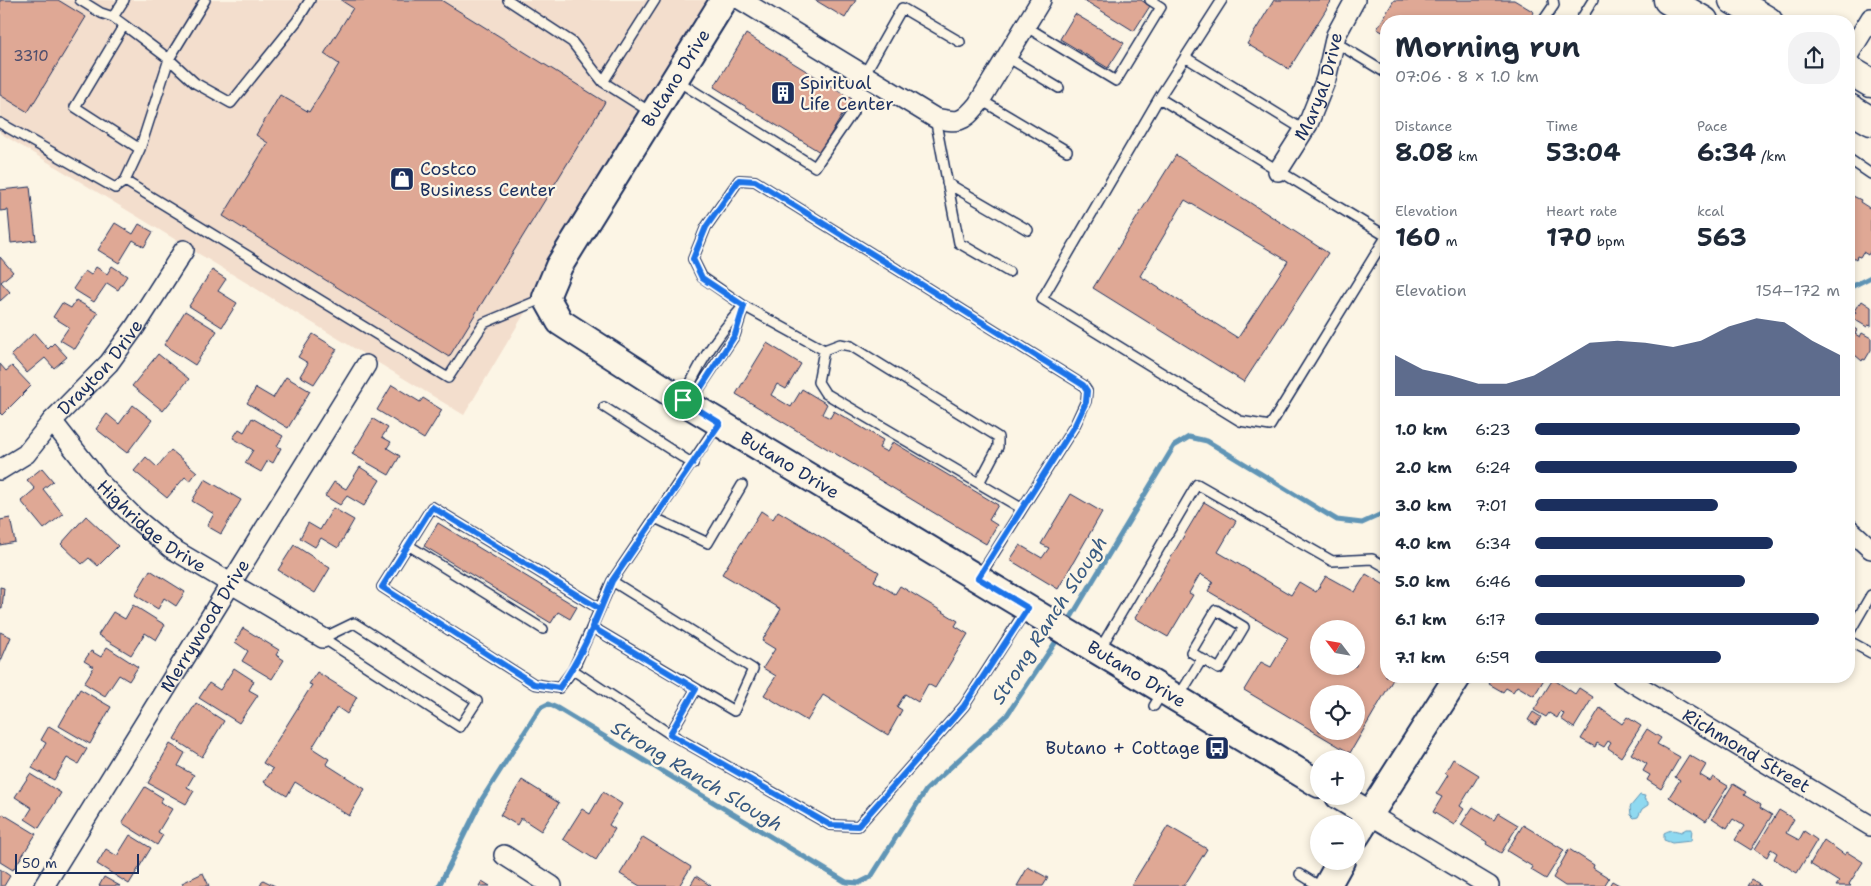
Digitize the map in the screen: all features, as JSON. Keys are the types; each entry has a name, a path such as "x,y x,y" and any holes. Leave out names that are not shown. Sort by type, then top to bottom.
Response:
{"main road":[{"path":"1668,0 1694,15"},
{"path":"1733,0 1758,15"},
{"path":"1855,74 1871,83"},
{"path":"1855,112 1871,121"}],"street":[{"name":"Butano Drive","path":"724,0 560,266 546,297 560,322 720,423 1051,622 1099,652 1165,698 1310,779"},
{"path":"742,0 935,118 954,122 966,118 981,100 1041,0"},
{"name":"Maryal Drive","path":"1278,171 1304,130 1324,86 1335,42 1343,20 1355,0"},
{"path":"1855,44 1871,18"},
{"name":"Drayton Drive","path":"0,470 26,454 52,421 109,363 135,327 184,250"},
{"name":"Merrywood Drive","path":"44,886 366,365"},
{"name":"Highridge Drive","path":"52,421 102,485 135,518 171,548 323,638"},
{"path":"1855,534 1871,549"},
{"path":"1365,820 1453,683"},
{"name":"Richmond Street","path":"1634,683 1871,826"},
{"path":"1346,805 1354,815"},
{"path":"1365,826 1488,886"},
{"path":"504,855 552,886"},
{"path":"1327,886 1337,870"}],"lane":[{"path":"80,0 101,13 113,17 169,59 194,83 231,103 297,21 310,0"},
{"path":"113,17 124,0"},
{"path":"0,123 115,188 125,181 140,149 169,59 205,0"},
{"path":"508,0 572,42 603,82 654,115"},
{"path":"603,82 655,0"},
{"path":"1025,26 1116,81 1160,7 1150,0"},
{"path":"1222,0 1159,98 1042,299 1240,422 1270,426 1380,247"},
{"path":"1547,15 1554,5 1553,0"},
{"path":"1584,15 1593,0"},
{"path":"864,74 902,8 960,42"},
{"path":"124,26 75,107 140,149"},
{"path":"1335,42 1380,69"},
{"path":"1007,57 1059,88"},
{"path":"1185,57 1304,130"},
{"path":"676,80 815,167 853,112"},
{"path":"1159,98 1380,233"},
{"path":"981,100 1066,151"},
{"path":"935,118 959,243 1009,272"},
{"path":"1855,163 1871,174"},
{"path":"978,578 1075,425 1086,402 1087,391 1083,385 755,181 739,180 706,227 693,259 702,278 744,306 824,350 840,344 851,346 998,437 998,447 979,483"},
{"path":"125,181 448,378 484,323 546,297"},
{"path":"947,183 1028,230"},
{"path":"683,400 692,378 725,328 744,306"},
{"path":"683,400 700,389 735,335 744,306"},
{"path":"717,340 727,347"},
{"path":"824,350 818,382 825,392 1021,508"},
{"path":"604,407 693,464"},
{"path":"600,609 432,507 382,587 534,684 559,688 572,670 592,627 600,609 612,581 720,423"},
{"path":"1099,652 1197,484 1332,561 1372,559 1380,564"},
{"path":"656,518 708,543 742,485"},
{"path":"408,545 543,629"},
{"path":"592,627 734,711 753,669 612,581"},
{"path":"1855,623 1871,595"},
{"path":"572,670 670,734 830,825 858,826 964,706 1028,608"},
{"path":"1216,610 1244,627 1219,669 1202,659 1191,652 1216,610"},
{"path":"354,623 477,700 460,727 323,638 354,623"},
{"path":"1855,644 1871,654"},
{"path":"1165,698 1202,659"},
{"path":"670,734 696,689"},
{"path":"1300,874 1318,886"}],"shaded area":[{"path":"0,0 711,0 464,415 0,133"}],"water":[{"path":"1640,795 1645,796 1644,799 1648,802 1648,805 1642,809 1638,817 1634,818 1631,815 1630,807"},
{"path":"1686,829 1692,829 1691,841 1672,843 1664,840 1664,833 1666,832 1672,830 1681,832"}],"building":[{"path":"0,0 58,0 86,17 28,112 0,95"},
{"name":"Costco Business Center","path":"342,0 441,0 605,102 449,357 223,216 268,143 256,135 280,95 309,112 339,64 324,54 353,8"},
{"path":"815,0 856,0 845,18"},
{"path":"1084,0 1141,0 1150,6 1134,31"},
{"path":"1274,0 1332,0 1289,69 1247,44"},
{"path":"1394,0 1514,0 1534,12 1532,15 1385,15"},
{"path":"1075,14 1124,43 1108,68 1060,39"},
{"name":"Spiritual Life Center","path":"746,34 852,99 820,152 714,87"},
{"path":"1176,155 1328,253 1244,382 1093,288","holes":["1185,200 1288,261 1238,338 1140,276"]},
{"path":"30,187 36,240 11,243 8,210 0,211 0,190"},
{"path":"1855,197 1871,209 1871,250 1868,255 1863,252 1856,259"},
{"path":"115,223 133,234 139,224 153,232 144,247 133,240 119,263 98,250"},
{"path":"0,257 13,272 1,282 10,292 0,301"},
{"path":"112,266 127,276 118,290 107,283 94,302 73,289 85,271 91,275 96,267 107,274"},
{"path":"212,270 226,279 218,291 237,303 222,327 189,306"},
{"path":"76,300 98,313 75,349 60,340 69,327 53,317 62,303 71,308"},
{"path":"1862,301 1871,307 1871,326 1868,325 1867,327 1855,320 1855,309"},
{"path":"185,311 217,331 195,365 164,345"},
{"path":"34,333 48,349 54,343 67,357 54,368 45,358 27,373 11,355"},
{"path":"1862,333 1871,338 1871,350 1865,360 1863,359 1862,361 1855,355 1855,334 1860,337"},
{"path":"313,334 337,349 314,384 300,376 308,363 298,357"},
{"path":"767,343 801,364 786,389 777,384 771,395 791,407 802,389 827,404 822,414 830,418 834,411 883,440 879,448 887,452 893,442 998,505 989,520 997,525 986,544 736,394"},
{"path":"158,354 189,379 163,411 132,386"},
{"path":"0,364 6,371 12,366 31,386 2,415 0,413"},
{"path":"286,377 310,391 288,428 247,403 256,388 273,398"},
{"path":"392,385 420,402 423,398 442,410 424,439 377,410"},
{"path":"133,405 152,420 127,453 96,429 107,414 119,424"},
{"path":"252,418 283,436 277,446 281,448 273,463 268,460 261,472 245,463 253,450 233,438 239,429 244,432"},
{"path":"373,419 388,428 382,437 391,442 387,448 400,456 389,475 352,454"},
{"path":"171,450 197,472 190,481 185,477 167,498 134,471 146,457 157,467"},
{"path":"360,467 380,480 364,506 347,496 340,505 325,496 334,482 346,489"},
{"path":"42,468 53,481 43,489 63,514 44,529 21,501 35,489 27,480"},
{"path":"205,479 241,500 221,534 207,526 214,514 192,501"},
{"path":"1071,494 1102,512 1058,589 1010,560 1020,545 1042,558 1049,548 1041,544"},
{"path":"1204,502 1236,521 1218,552 1291,595 1299,582 1316,592 1326,576 1355,592 1366,574 1380,582 1380,683 1391,683 1365,727 1365,685 1310,685 1310,729 1244,690 1261,662 1271,667 1288,638 1208,591 1213,582 1200,574 1189,593 1193,595 1168,637 1135,618"},
{"path":"333,508 354,520 338,548 321,538 315,547 300,538 308,523 320,530"},
{"path":"761,511 773,519 778,511 879,572 874,581 895,594 900,586 958,621 955,626 968,634 935,688 928,684 918,702 905,694 897,707 902,710 888,735 823,695 807,721 764,695 776,676 763,668 775,649 762,641 781,609 722,574"},
{"path":"86,516 118,546 98,566 89,558 82,564 61,544"},
{"path":"10,518 15,542 0,545 0,520"},
{"path":"438,523 577,607 570,619 558,612 551,623 424,546"},
{"path":"294,545 330,568 315,593 278,570"},
{"path":"150,570 185,592 176,606 164,598 158,609 135,595"},
{"path":"0,587 4,588 2,609 0,608"},
{"path":"133,605 165,625 156,640 145,633 131,655 98,635 113,612 125,619"},
{"path":"243,628 279,650 276,655 284,660 272,679 242,661 248,651 235,642"},
{"path":"0,632 11,637 0,663"},
{"path":"107,647 138,667 129,681 119,675 105,696 84,683 94,667 84,661 91,651 101,657"},
{"path":"234,668 254,681 249,690 258,695 239,723 199,698 209,683 220,690"},
{"path":"317,672 357,697 347,714 337,707 312,748 329,759 326,764 365,789 349,816 295,782 287,796 264,782 273,769 263,763 312,685 309,684"},
{"path":"1542,683 1534,696 1517,686 1513,692 1506,688 1503,692 1489,684"},
{"path":"1551,683 1559,683 1575,694 1579,688 1593,697 1574,728 1561,719 1564,714 1561,711 1557,718 1549,713 1546,717 1534,710"},
{"path":"80,689 111,707 90,744 59,726"},
{"path":"196,703 224,721 202,757 174,739"},
{"path":"1600,708 1622,724 1627,717 1641,726 1621,757 1608,748 1611,743 1608,741 1604,747 1597,743 1595,747 1581,739"},
{"path":"1533,712 1541,717 1536,725 1528,720"},
{"path":"49,726 87,749 78,764 67,758 54,780 32,768 46,743 41,740"},
{"path":"1647,729 1661,738 1657,744 1680,757 1661,789 1647,780 1650,775 1643,771 1647,764 1631,754"},
{"path":"1328,740 1358,740 1352,750 1345,750"},
{"path":"170,744 185,753 178,766 194,775 187,787 194,791 186,804 148,783"},
{"path":"1689,755 1706,765 1700,775 1710,781 1713,777 1728,786 1706,821 1669,797 1680,780 1675,777"},
{"path":"1453,759 1479,775 1460,806 1464,809 1454,825 1433,812 1442,797 1436,794 1448,775 1445,773"},
{"path":"30,774 61,793 39,828 25,819 32,808 15,797"},
{"path":"522,780 559,803 541,831 521,818 517,825 500,815"},
{"path":"1733,784 1746,792 1744,795 1761,805 1760,808 1772,815 1751,850 1735,840 1744,826 1733,819 1727,828 1712,818"},
{"path":"145,787 163,798 160,802 172,809 158,832 163,835 157,845 122,823"},
{"path":"603,792 622,804 609,825 615,829 596,860 563,839 582,809 590,814"},
{"path":"1473,807 1494,820 1498,813 1518,825 1501,853 1461,825"},
{"path":"1779,810 1794,819 1786,833 1799,840 1804,831 1817,840 1797,873 1774,859 1777,853 1771,849 1767,857 1755,849"},
{"path":"3,814 36,834 13,870 0,862 0,818"},
{"path":"1523,825 1564,850 1546,879 1531,870 1533,867 1507,851"},
{"path":"1168,826 1207,849 1184,886 1131,886"},
{"path":"130,835 151,848 129,884 97,864 106,849 117,856"},
{"path":"643,837 691,867 679,886 640,886 620,874"},
{"path":"1824,840 1845,855 1847,852 1863,862 1849,884 1851,886 1836,886 1839,882 1810,864"},
{"path":"1569,849 1594,865 1593,868 1609,878 1604,886 1565,886 1553,878"},
{"path":"1028,867 1048,878 1043,886 1017,886"},
{"path":"0,869 10,876 4,886 0,886"},
{"path":"203,873 209,886 184,886 182,883"},
{"path":"696,876 711,886 690,886"},
{"path":"104,877 120,886 99,886"},
{"path":"263,880 275,886 260,886"},
{"path":"1751,880 1761,886 1747,886"},
{"path":"482,881 490,886 479,886"},
{"path":"1612,881 1621,886 1609,886"}],"waterway":[{"name":"Strong Ranch Slough","path":"1855,285 1871,277"},
{"name":"Strong Ranch Slough","path":"1067,624 1174,446 1189,437 1207,441 1337,520 1362,523 1380,515"},
{"name":"Strong Ranch Slough","path":"439,886 482,799 540,708 548,704 846,882 859,883 871,877 926,790 1007,715 1059,637"}],"place":[{"name":"Spiritual Life Center","path":"783,93"},
{"name":"Costco Business Center","path":"402,179"},
{"name":"Butano + Cottage","path":"1217,748"}],"route":[{"path":"683,400 700,389 735,335 744,306 702,278 693,259 706,227 739,180 755,181 1083,385 1087,391 1086,402 1075,425 978,578 1028,608 964,706 858,826 830,825 670,734 696,689 592,627 600,609 432,507 382,587 534,684 559,688 572,670 592,627 600,609 612,581 720,423 683,400"}]}
